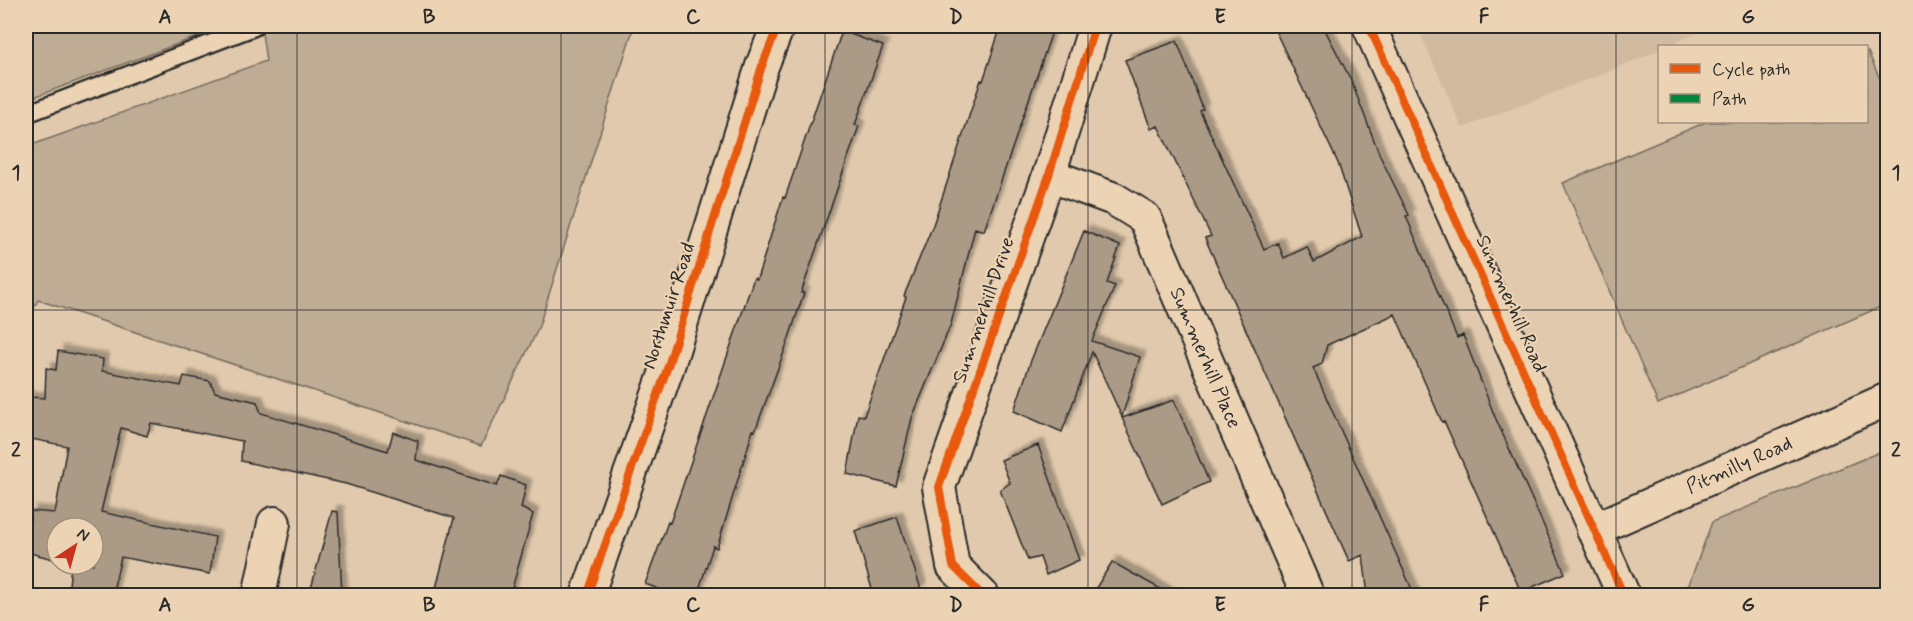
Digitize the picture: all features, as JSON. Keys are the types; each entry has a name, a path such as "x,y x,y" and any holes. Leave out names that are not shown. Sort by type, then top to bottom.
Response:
{"street":[{"name":"Northmuir Road","path":"587,596 668,366 759,77 778,26"},
{"name":"Summerhill Drive","path":"983,596 953,566 939,487 1049,176 1095,26"},
{"name":"Summerhill Road","path":"1369,26 1624,596"},
{"name":"Summerhill Place","path":"1049,176 1114,199 1145,218 1308,596"},
{"name":"Pitmilly Road","path":"1593,530 1887,399"},
{"path":"259,596 274,523"}],"lane":[{"path":"26,114 254,27"}],"shaded area":[{"path":"26,26 226,26 26,100"},
{"path":"261,26 634,26 538,329 481,446 38,300 26,324 26,147 266,61"},
{"path":"1417,26 1714,26 1669,45 1658,45 1658,50 1610,71 1462,128"},
{"path":"1868,52 1887,95 1887,304 1658,404 1563,183 1704,123 1868,123"},
{"path":"1887,449 1887,595 1685,595 1712,522"}],"building":[{"path":"1001,26 1054,26 984,231 975,228 951,324 912,418 896,486 847,474 858,415 864,416 906,297 904,296 933,225"},
{"path":"1273,26 1323,26 1351,80 1380,156 1409,215 1406,216 1457,338 1463,335 1495,417 1565,573 1521,592 1395,314 1327,345 1322,364 1313,368 1415,596 1368,596 1363,555 1349,561 1205,238 1211,236 1158,126 1151,129 1125,60 1177,41 1203,109 1200,111 1264,249 1278,243 1284,258 1307,247 1314,262 1362,237 1338,163"},
{"path":"842,31 883,46 855,125 859,126 801,293 804,293 788,341 755,431 753,430 717,548 713,546 697,596 678,596 645,584 668,522 670,523 754,278 757,279 783,197 785,198"},
{"path":"1084,231 1120,246 1107,283 1115,286 1092,341 1140,357 1122,417 1092,352 1062,432 1014,411 1030,363"},
{"path":"58,351 103,359 102,371 181,386 184,376 210,381 215,392 257,402 261,413 388,451 393,432 418,441 416,460 497,486 501,476 526,485 521,508 533,514 510,596 434,596 454,518 346,484 241,461 242,441 151,423 147,436 121,428 101,512 215,537 210,574 121,557 112,595 69,586 70,576 105,576 105,516 45,516 45,557 26,552 31,511 55,513 67,446 26,438 28,397 45,398 46,368 56,370"},
{"path":"1174,400 1209,482 1162,504 1122,418"},
{"path":"1038,445 1079,560 1046,575 1040,557 1028,560 1000,490 1010,483 1001,460"},
{"path":"332,511 338,512 342,596 309,596"},
{"path":"897,517 921,589 900,596 874,596 855,531"},
{"path":"1112,562 1173,596 1091,596"}],"marked path":[{"path":"254,27 261,26"}],"cycle path":[{"path":"587,596 668,366 762,66 778,26"},
{"path":"983,596 953,566 939,487 1049,175 1095,26"},
{"path":"1369,26 1624,596"}]}
